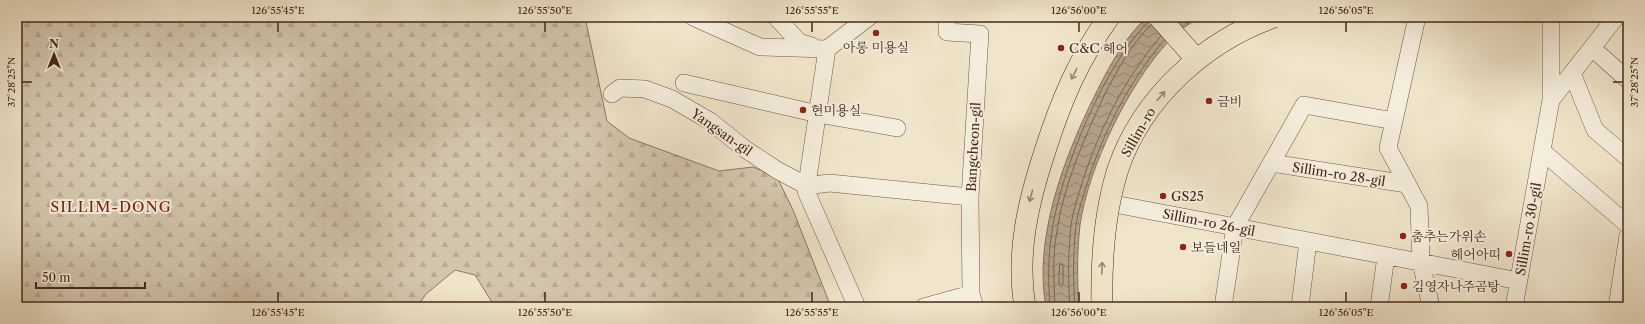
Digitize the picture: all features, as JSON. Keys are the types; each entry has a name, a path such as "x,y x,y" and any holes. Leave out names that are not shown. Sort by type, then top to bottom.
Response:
{"main road":[{"path":"1025,307 1022,291 1023,241 1028,207 1035,180 1051,130 1069,83 1084,53 1109,17"},
{"path":"1159,17 1197,60"},
{"name":"Sillim-ro","path":"1102,307 1104,239 1109,203 1118,168 1134,135 1151,107 1171,83 1197,60 1232,36 1254,24 1274,17"}],"street":[{"path":"693,17 760,47 827,49 869,17"},
{"path":"776,17 798,42 827,49"},
{"name":"Bangcheon-gil","path":"946,17 947,32 980,34 970,197 973,301"},
{"name":"Sillim-ro 28-gil","path":"1417,17 1388,148 1419,206 1421,262 1431,307"},
{"name":"Sillim-ro 30-gil","path":"1514,307 1551,100 1551,17"},
{"path":"1551,100 1616,17"},
{"path":"1592,48 1628,80"},
{"path":"827,49 806,191 857,307"},
{"path":"1572,73 1595,130 1628,158"},
{"name":"Yangsan-gil","path":"684,83 818,114 897,128"},
{"name":"Yangsan-gil","path":"612,94 620,88 644,89 672,99 710,121 744,149 777,170 807,186"},
{"name":"Sillim-ro 28-gil","path":"1235,227 1304,105 1394,121"},
{"path":"1542,151 1628,225"},
{"name":"Sillim-ro 28-gil","path":"1271,163 1407,184"},
{"path":"807,186 829,183 970,197"},
{"name":"Sillim-ro 26-gil","path":"1109,203 1519,281"},
{"path":"1223,307 1235,227"},
{"path":"1617,307 1628,236"},
{"path":"1300,307 1308,241"},
{"path":"1379,307 1386,256"},
{"path":"924,307 973,301"}],"green space":[{"path":"17,17 585,17 607,121 629,138 719,171 753,167 777,177 793,210 831,307 495,307 475,275 455,270 426,294 417,307 17,307"}],"water":[{"path":"1147,17 1200,17 1176,34 1169,41 1139,79 1112,127 1101,153 1084,202 1080,225 1078,245 1079,307 1046,307 1043,281 1044,253 1054,198 1063,170 1084,119 1106,74 1131,34"}],"place":[{"name":"아롱 미용실","path":"876,33"},
{"name":"C&C 헤어","path":"1061,48"},
{"name":"금비","path":"1209,101"},
{"name":"현미용실","path":"803,110"},
{"name":"GS25","path":"1163,196"},
{"name":"춤추는가위손","path":"1403,236"},
{"name":"보들네일","path":"1183,247"},
{"name":"헤어아띠","path":"1509,254"},
{"name":"김영자나주곰탕","path":"1404,286"}],"district":[{"name":"SILLIM-DONG","path":"111,206"}]}
